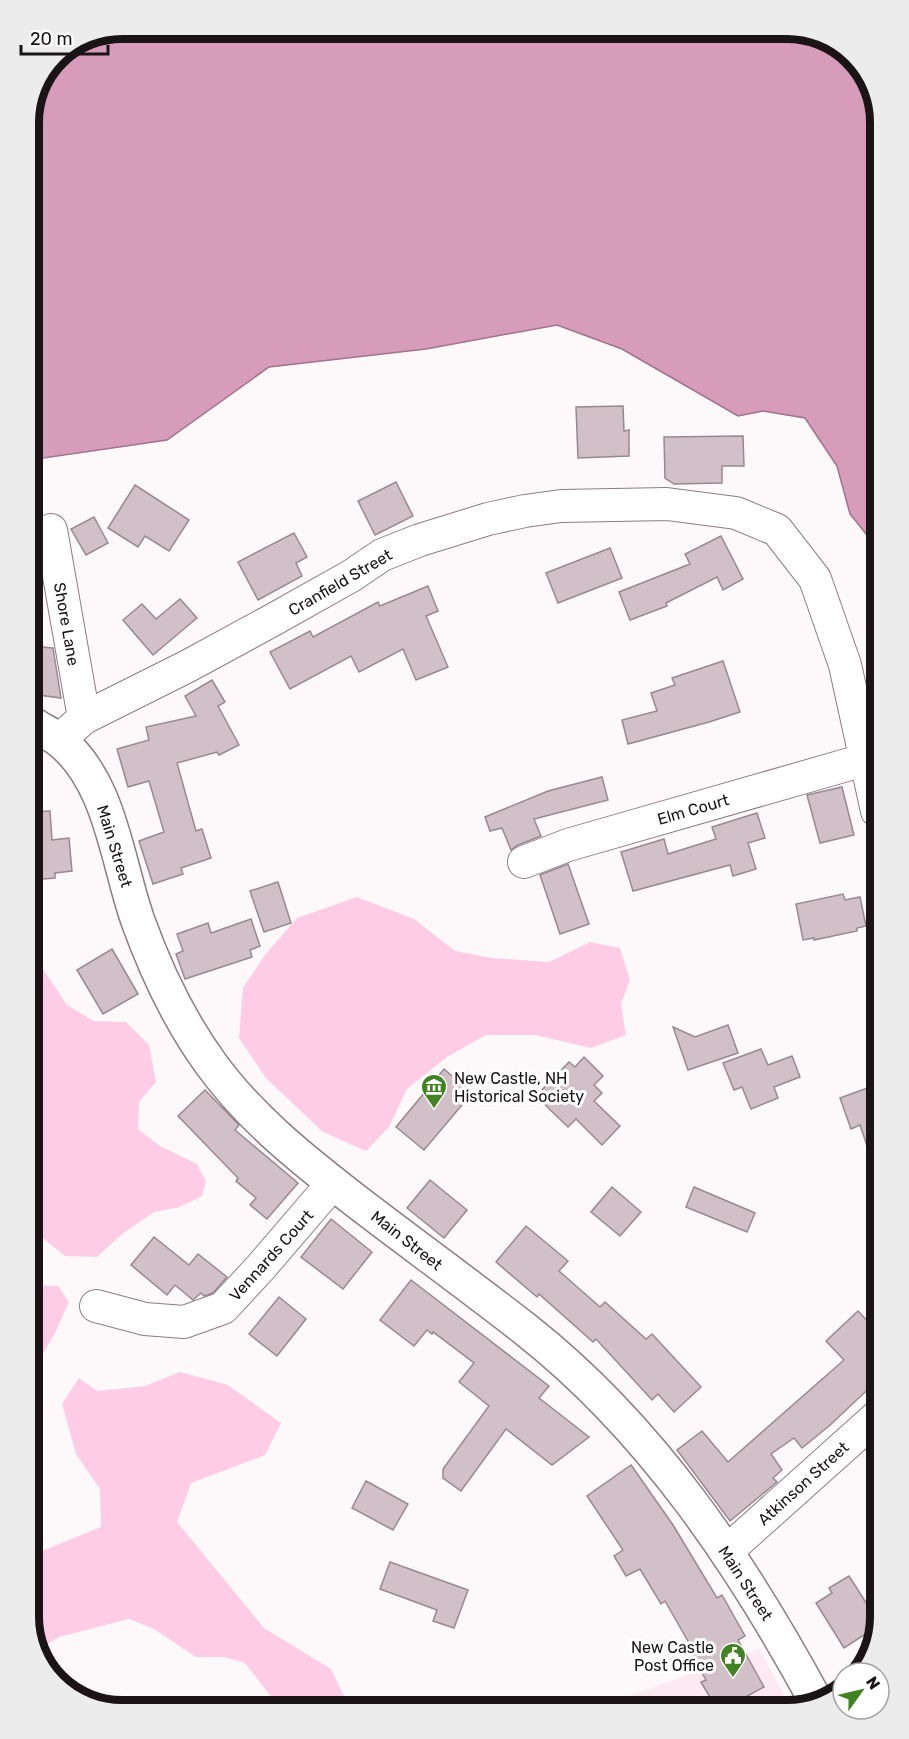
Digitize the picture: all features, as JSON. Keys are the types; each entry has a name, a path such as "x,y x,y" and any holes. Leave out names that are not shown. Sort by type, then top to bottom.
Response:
{"main road":[{"path":"39,727 59,740"},
{"name":"Main Street","path":"59,740 76,757 98,791 110,822 137,920 163,983 185,1024 209,1061 236,1096 278,1137 333,1184 526,1330 581,1377 639,1437 726,1551 770,1618 813,1696"}],"street":[{"name":"Cranfield Street","path":"59,740 84,717 188,666 269,622 351,576 382,555 420,540 488,519 561,506 680,505 736,513 777,530 815,579 845,665 870,784"},
{"name":"Shore Lane","path":"51,530 84,717"},
{"name":"Elm Court","path":"524,861 568,844 864,760"},
{"name":"Vennards Court","path":"96,1306 145,1319 184,1322 223,1308 333,1184"},
{"name":"Atkinson Street","path":"726,1551 870,1423"}],"shaded area":[{"path":"122,39 792,39 814,43 833,53 849,67 864,90 870,122 870,539 850,514 837,466 805,418 763,411 738,416 622,349 557,325 426,349 269,367 167,440 39,459 39,117 45,90 53,76 63,63 90,45"},
{"path":"357,897 414,919 455,951 492,958 549,962 590,942 620,948 630,980 621,1004 626,1035 591,1048 535,1035 486,1035 447,1057 407,1089 389,1127 366,1151 323,1132 266,1078 239,1038 243,988 265,955 297,918"},
{"path":"39,963 67,1005 94,1021 126,1022 149,1045 156,1082 139,1102 138,1129 160,1146 197,1164 206,1181 202,1196 180,1207 154,1212 122,1234 97,1257 65,1256 39,1235"},
{"path":"39,1285 58,1286 69,1302 39,1360"},
{"path":"180,1372 228,1385 281,1423 265,1455 191,1483 177,1522 264,1628 331,1669 346,1700 272,1700 245,1663 224,1657 196,1657 154,1629 129,1619 59,1637 44,1646 39,1617 39,1552 101,1527 100,1489 76,1454 62,1404 79,1378 97,1391 145,1386"},
{"path":"759,1649 787,1700 618,1700"}],"building":[{"path":"623,406 624,431 629,430 629,456 578,458 576,407"},
{"path":"743,436 744,466 722,466 722,483 674,484 665,478 664,437"},
{"path":"396,482 413,516 375,535 358,501"},
{"path":"135,485 189,520 169,551 145,536 138,547 108,528"},
{"path":"94,517 108,543 86,555 71,529"},
{"path":"294,533 307,557 296,563 302,576 258,600 238,562"},
{"path":"721,536 743,579 723,590 717,577 666,603 667,606 630,620 619,592 690,564 685,554"},
{"path":"610,548 622,578 558,603 546,573"},
{"path":"428,586 438,611 426,616 448,667 416,680 403,649 359,672 351,656 290,689 270,652 310,631 313,637 378,602 380,606"},
{"path":"180,599 197,618 153,655 123,620 142,604 156,619"},
{"path":"42,647 53,648 61,698 39,695"},
{"path":"723,661 740,712 628,744 622,720 657,711 651,693 675,685 672,678"},
{"path":"212,680 225,702 218,706 239,745 219,755 217,752 177,763 196,831 202,829 211,858 181,868 183,874 153,884 139,841 164,832 149,781 128,787 117,749 149,740 146,727 196,716 185,696"},
{"path":"602,777 608,800 534,819 541,836 511,850 502,828 490,831 485,817 548,791"},
{"path":"842,787 854,835 820,843 807,795"},
{"path":"50,811 52,840 69,838 72,871 55,873 55,878 39,879 39,812"},
{"path":"757,813 765,838 748,843 756,869 733,876 730,865 633,891 621,852 664,839 668,854 716,839 712,827"},
{"path":"568,864 589,924 560,934 540,875"},
{"path":"278,882 291,923 264,932 250,891"},
{"path":"843,894 845,900 860,897 866,926 857,928 857,931 814,940 814,938 803,940 796,904"},
{"path":"251,919 260,946 250,950 252,957 185,979 176,954 183,951 177,934 208,923 211,933"},
{"path":"112,949 138,994 103,1014 77,970"},
{"path":"728,1025 738,1053 688,1070 673,1027 695,1037"},
{"path":"761,1049 768,1065 792,1056 800,1077 774,1087 778,1098 751,1109 742,1087 734,1090 723,1063"},
{"path":"584,1057 603,1076 594,1085 602,1093 594,1101 620,1126 602,1145 576,1119 568,1127 536,1096 569,1062 575,1067"},
{"name":"New Castle, NH Historical Society","path":"444,1069 472,1093 424,1150 396,1127"},
{"path":"870,1087 870,1154 860,1125 851,1129 840,1098"},
{"path":"205,1090 239,1125 235,1130 298,1183 267,1219 250,1205 256,1198 236,1181 238,1178 178,1116"},
{"path":"430,1180 467,1210 444,1238 407,1208"},
{"path":"612,1187 641,1212 620,1236 591,1212"},
{"path":"694,1187 755,1213 747,1232 686,1207"},
{"path":"331,1219 372,1252 343,1289 301,1257"},
{"path":"526,1226 568,1261 559,1271 600,1307 605,1302 646,1339 652,1334 701,1387 674,1412 658,1394 652,1400 596,1339 593,1342 539,1294 537,1297 496,1262"},
{"path":"154,1237 189,1265 198,1254 227,1277 213,1293 204,1296 201,1293 193,1300 175,1285 167,1295 131,1265"},
{"path":"411,1280 549,1386 539,1398 589,1437 552,1465 506,1429 461,1491 443,1478 443,1469 489,1406 459,1382 474,1363 433,1332 432,1334 427,1330 414,1346 380,1320"},
{"path":"279,1297 306,1319 277,1356 249,1334"},
{"path":"858,1311 870,1324 870,1387 802,1448 794,1438 771,1454 782,1470 773,1478 777,1482 730,1521 677,1450 702,1431 728,1462 844,1360 826,1341"},
{"path":"631,1465 673,1525 717,1598 722,1595 745,1636 738,1640 764,1687 740,1700 712,1700 701,1682 706,1680 686,1644 689,1643 665,1601 661,1604 640,1569 626,1576 614,1556 623,1550 587,1496"},
{"path":"366,1481 408,1504 393,1530 352,1508"},
{"path":"390,1562 468,1590 454,1628 433,1621 437,1610 380,1589"},
{"path":"849,1576 870,1609 868,1632 844,1648 816,1603 832,1593 829,1588"}],"place":[{"name":"New Castle, NH Historical Society","path":"434,1110"},
{"name":"New Castle Post Office","path":"733,1679"}]}
